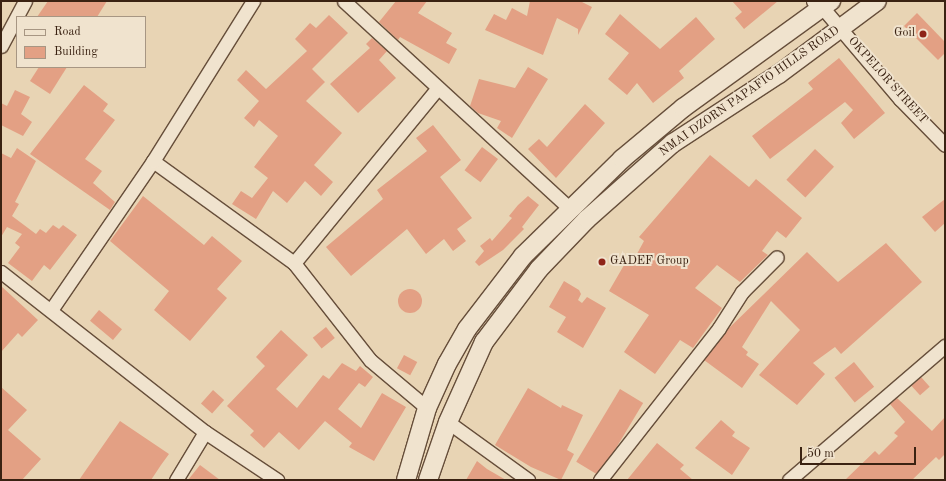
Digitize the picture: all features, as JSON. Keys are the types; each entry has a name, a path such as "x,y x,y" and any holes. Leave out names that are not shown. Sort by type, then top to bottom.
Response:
{"street":[{"path":"18,16 26,1"},
{"path":"51,310 153,160 253,1"},
{"path":"344,1 437,89 571,210"},
{"name":"NMAI DZORN PAPAFIO HILLS ROAD","path":"428,480 448,422 484,342 539,269 587,219 673,143 779,74 877,1"},
{"name":"NMAI DZORN PAPAFIO HILLS ROAD","path":"406,480 427,408 467,329 490,296 523,256 622,159 682,108 822,3"},
{"name":"OKPELOR STREET","path":"822,3 840,28 900,99 945,145"},
{"path":"1,46 16,19"},
{"path":"294,263 437,89"},
{"path":"153,160 294,263 370,360 427,408"},
{"path":"600,480 719,328 742,292 778,257"},
{"path":"1,272 205,432 277,480"},
{"path":"789,480 945,346"},
{"path":"448,422 528,480"},
{"path":"176,480 205,432"}],"building":[{"path":"48,1 107,1 98,16 38,16"},
{"path":"396,1 427,1 418,13 452,33 446,43 457,49 449,64 400,37 398,40 379,22"},
{"path":"530,1 580,1 592,7 578,35 578,29 557,18 543,55 485,30 494,14 506,20 512,8 527,16"},
{"path":"732,1 778,1 744,29 735,18 742,12"},
{"path":"917,13 945,42 945,53 938,60 904,26"},
{"path":"620,14 660,49 696,17 715,39 679,71 684,78 653,103 637,83 627,95 608,79 629,53 605,34"},
{"path":"329,15 348,33 312,69 325,82 306,101 342,133 314,165 333,182 321,196 305,181 287,203 273,191 256,219 232,204 241,191 252,198 268,178 254,167 278,136 259,120 254,127 244,118 259,101 237,80 246,70 266,89 307,51 295,39 310,23 316,28"},
{"path":"372,38 387,51 379,60 396,78 358,113 330,84 370,48 366,44"},
{"path":"839,58 885,113 854,139 841,123 853,110 845,102 770,159 752,136 813,89 808,83"},
{"path":"528,67 548,79 512,138 497,128 501,121 478,113 470,106 479,79 515,88"},
{"path":"38,68 66,68 50,94 30,81"},
{"path":"84,85 108,104 103,111 115,120 85,159 102,171 93,183 115,202 110,210 30,154"},
{"path":"15,90 30,97 21,114 32,122 23,136 1,125 1,103 7,106"},
{"path":"585,104 605,123 556,178 528,149 539,139 547,147"},
{"path":"433,125 461,160 440,177 472,218 457,229 466,241 453,251 444,239 426,254 407,229 351,276 326,247 383,199 377,190 427,151 416,138"},
{"path":"482,147 498,159 481,182 465,170"},
{"path":"17,148 36,161 15,202 19,204 12,216 36,234 40,229 46,233 53,225 59,229 63,225 77,235 50,270 44,265 32,281 8,263 20,247 15,243 22,234 7,227 1,237 1,153 11,158"},
{"path":"815,149 834,167 805,197 786,180"},
{"path":"710,155 749,187 756,179 802,218 786,238 777,231 762,251 768,255 740,282 717,265 695,288 722,308 693,348 680,340 655,374 624,352 649,315 609,291 627,260 632,263 644,241 639,237"},
{"path":"143,196 204,245 212,236 242,261 217,289 227,298 190,341 154,310 169,291 110,241"},
{"path":"528,196 539,205 522,227 524,229 503,250 479,266 475,262 484,251 480,246 490,238 492,241 512,218 509,216"},
{"path":"945,199 945,223 935,232 922,217"},
{"path":"886,243 922,282 841,354 835,347 813,363 825,374 797,405 759,375 800,330 771,301 742,347 748,352 746,355 759,364 742,388 704,360 727,330 807,252 838,282"},
{"path":"564,281 579,290 581,294 578,300 582,303 587,297 606,308 583,348 557,332 566,317 549,307"},
{"path":"1,286 38,320 22,337 18,333 1,352"},
{"path":"410,289 418,293 422,301 418,309 410,313 402,309 398,301 402,293"},
{"path":"99,310 122,329 113,340 90,321"},
{"path":"326,327 335,338 322,349 313,338"},
{"path":"281,330 308,355 276,389 297,408 323,375 329,379 342,363 356,371 360,366 373,377 365,387 359,383 338,409 361,428 382,393 406,407 374,461 349,447 352,443 325,421 299,450 279,432 264,448 250,435 254,431 227,406 265,366 256,357"},
{"path":"404,355 417,362 410,375 397,368"},
{"path":"854,362 874,387 855,403 835,378"},
{"path":"921,377 930,387 920,395 911,386"},
{"path":"1,387 27,410 8,430 41,459 22,480 1,480"},
{"path":"528,388 561,408 562,405 583,415 567,450 574,454 561,480 531,467 495,445"},
{"path":"620,389 643,403 599,476 576,462"},
{"path":"213,390 224,400 212,413 201,403"},
{"path":"897,398 932,431 945,417 945,454 939,460 936,457 912,480 845,480 875,451 879,455 898,436 894,433 905,422 890,404"},
{"path":"721,420 735,432 732,436 750,448 732,475 695,448"},
{"path":"120,421 169,454 151,480 79,480"},
{"path":"657,443 684,465 680,469 693,480 627,480"},
{"path":"477,461 487,469 506,480 466,480"},
{"path":"200,465 220,480 188,480"}],"place":[{"name":"Goil","path":"923,34"},
{"name":"GADEF Group","path":"602,262"}]}
